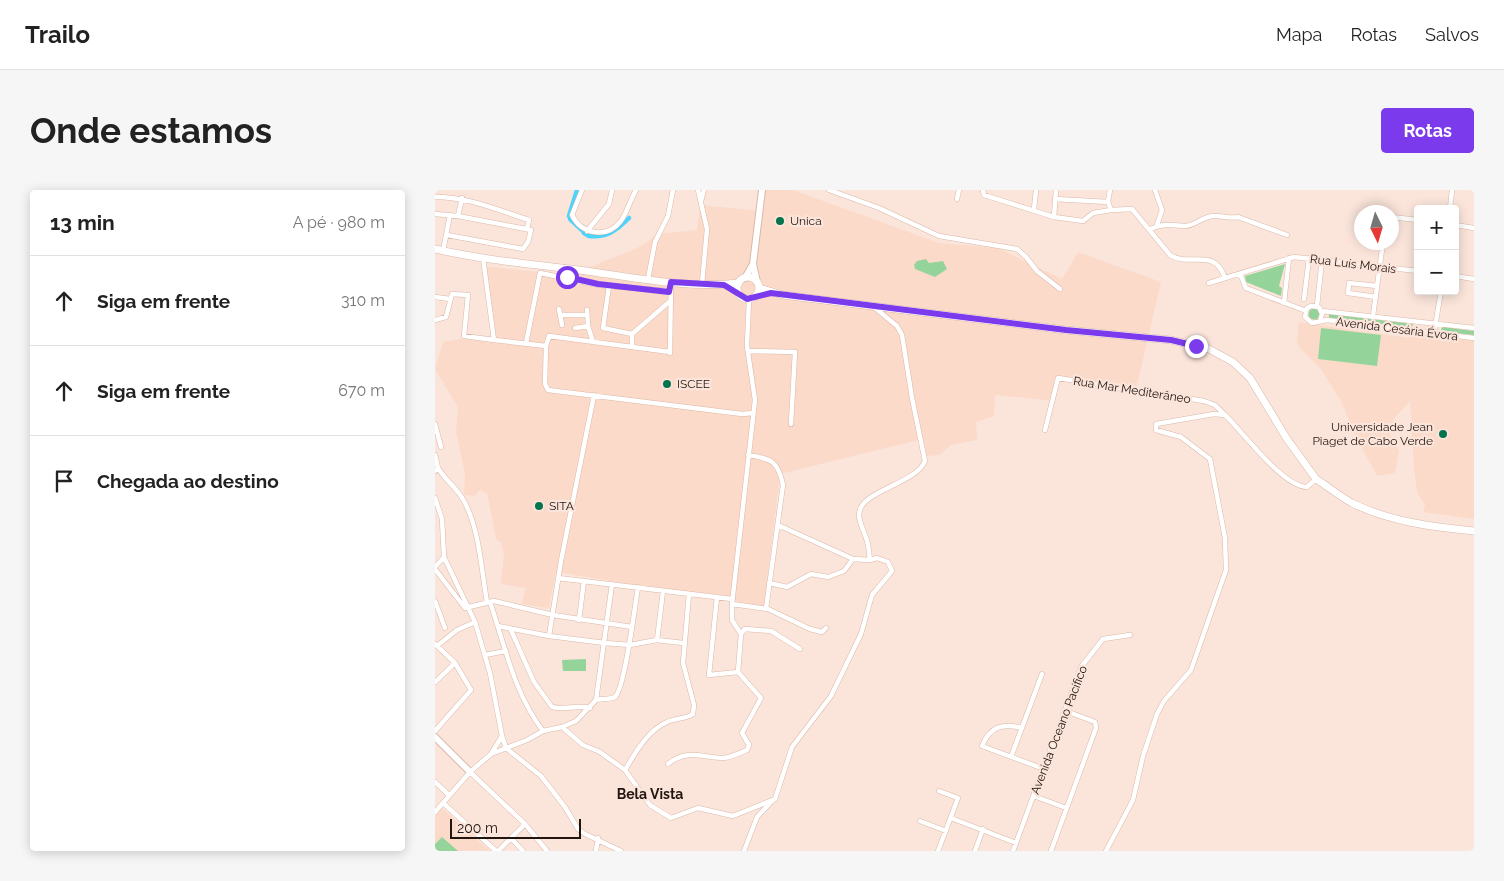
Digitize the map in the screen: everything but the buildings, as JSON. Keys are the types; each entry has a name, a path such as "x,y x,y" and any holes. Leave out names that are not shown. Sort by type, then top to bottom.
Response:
{"main road":[{"path":"435,249 483,258 671,282 724,285 739,283 745,278 751,278 758,288 771,293 1066,330 1171,340 1209,349 1233,362 1250,378 1287,439 1316,479 1353,504 1377,514 1419,524 1474,531"},
{"path":"739,283 740,294"},
{"path":"724,285 749,299 758,288"}],"street":[{"path":"582,190 572,214 587,230 603,232 618,224 636,190"},
{"path":"587,230 609,204 612,190"},
{"path":"647,279 655,242 668,216 673,190"},
{"path":"698,190 707,229 702,284"},
{"path":"701,202 704,190"},
{"path":"758,288 753,264 762,190"},
{"path":"829,190 879,208 939,236 1017,249 1026,257 1037,272 1060,289"},
{"path":"957,199 959,190"},
{"path":"1034,209 1036,190"},
{"path":"1054,217 1056,190"},
{"path":"1110,190 1108,202 1111,210"},
{"path":"1155,190 1162,210 1157,225"},
{"path":"1450,205 1452,190"},
{"path":"983,192 1034,209 1035,212 1083,221 1093,213 1132,209 1151,229 1165,250 1175,258 1205,259 1215,262 1222,269 1225,278"},
{"path":"435,197 462,198 529,220 527,228"},
{"path":"458,216 462,198"},
{"path":"1055,199 1108,202"},
{"path":"435,214 458,216 518,229 527,228"},
{"path":"443,251 450,216"},
{"path":"1151,229 1157,225 1180,224 1186,226 1215,216 1230,219 1238,217 1287,235"},
{"path":"1399,218 1414,220"},
{"path":"1459,226 1474,228"},
{"path":"447,235 523,249 528,242 531,230 527,228"},
{"path":"1373,316 1382,250"},
{"path":"483,258 494,340"},
{"path":"1284,303 1289,258"},
{"name":"Rua Luís Morais","path":"1209,283 1289,258 1309,258 1414,271"},
{"path":"1304,299 1309,258"},
{"path":"1317,306 1322,260"},
{"path":"745,278 753,264"},
{"path":"526,343 541,273 609,286 631,286 669,292"},
{"path":"1240,274 1245,287 1306,311"},
{"path":"1459,276 1474,278"},
{"path":"671,282 669,292 670,353 549,336 546,346 546,388 742,414 753,413"},
{"path":"1376,297 1348,293 1349,283 1377,286"},
{"path":"609,286 603,328 633,334"},
{"path":"435,320 446,317 450,299 454,293 469,296 464,336 546,346"},
{"path":"1434,333 1440,295"},
{"path":"435,297 450,299"},
{"path":"741,634 732,620 732,602 755,400 746,329 749,299"},
{"path":"632,347 633,334 669,302"},
{"path":"870,560 867,542 859,517 860,509 870,498 921,470 925,461 902,335 897,326 873,306"},
{"path":"1311,306 1317,306 1322,311 1320,320 1315,323 1309,322 1305,318 1306,311 1311,306"},
{"path":"559,309 562,315 562,325"},
{"path":"587,310 588,326 593,342"},
{"name":"Avenida Cesária Évora","path":"1322,311 1474,328"},
{"path":"562,315 584,315"},
{"name":"Avenida Cesária Évora","path":"1320,320 1474,338"},
{"path":"575,328 588,326"},
{"path":"748,351 795,352 791,424"},
{"name":"Rua Mar Mediterâneo","path":"1045,430 1058,378 1204,401 1215,405 1225,415"},
{"path":"549,636 558,578 593,395"},
{"path":"1106,851 1133,800 1143,756 1157,714 1164,701 1191,670 1225,570 1225,538 1210,459 1181,437 1159,432 1155,427 1160,422 1214,414 1225,415 1286,478 1301,487 1307,487 1316,479"},
{"path":"435,424 441,447"},
{"path":"435,455 437,469 464,500 476,532 488,602 498,626 518,690 531,715 543,731"},
{"path":"748,455 770,459 782,478 783,485 766,609"},
{"path":"435,498 442,519 445,557 475,622 485,655 501,736 506,748 541,776 565,806 578,829 621,851"},
{"path":"744,851 757,817 775,799 792,747 831,696 861,634 872,595 892,572 888,562 877,558 870,560 853,559 778,525"},
{"path":"445,557 435,568 461,606 465,608 488,602 579,620 633,627"},
{"path":"769,584 787,586 811,574 828,577 844,571 853,559"},
{"path":"558,578 717,597 766,609 810,629 822,632 826,628"},
{"path":"579,620 584,581"},
{"path":"435,812 470,772 491,754 527,740 543,731 562,727 576,721 591,708 596,700 608,625 612,584"},
{"path":"596,700 611,698 618,692 630,645 638,588"},
{"path":"657,640 663,591"},
{"path":"625,770 638,748 665,722 693,714 694,705 683,663 683,643 689,594"},
{"path":"717,597 709,675 738,672"},
{"path":"435,602 445,628"},
{"path":"435,731 471,690 455,663 436,645 457,630 475,622"},
{"path":"498,626 549,636 605,643 630,645 657,640 683,643"},
{"path":"510,628 534,682 552,708 562,709 576,705 591,708"},
{"path":"668,764 683,754 701,754 727,758 747,750 749,745 743,733 761,698 738,672 741,634 745,629 771,631 800,649"},
{"name":"Avenida Oceano Pacífico","path":"1013,851 1081,667 1092,650 1103,639 1130,635"},
{"path":"485,655 506,651"},
{"path":"435,682 455,663"},
{"path":"1011,757 1042,674"},
{"path":"1051,851 1096,728 1095,722 1066,711"},
{"path":"1022,728 1009,724 995,728 986,736 983,746 1044,769"},
{"path":"562,727 583,745 600,752 625,770 650,805 671,818 698,808 733,816 775,799"},
{"path":"491,754 501,736"},
{"path":"435,737 525,824 547,851"},
{"path":"435,782 449,795"},
{"path":"938,851 958,798 939,791"},
{"path":"1034,796 1067,808"},
{"path":"443,803 497,851 525,824"},
{"path":"951,818 1016,843"},
{"path":"920,821 946,831"},
{"path":"975,851 983,829"},
{"path":"511,838 523,851"},
{"path":"596,851 598,838"}],"shaded area":[{"path":"763,190 793,190 939,243 998,248 1062,279 1078,252 1161,282 1135,394 1060,380 1055,401 995,395 994,416 976,422 977,440 951,445 940,455 927,456 923,439 780,474 764,606 556,572 549,608 522,604 525,588 501,584 504,555 501,543 496,539 487,493 480,490 474,496 464,495 465,474 456,432 458,407 435,369 443,342 460,339 492,341 482,266 570,275 637,248 659,234 697,230 700,205 760,211"},
{"path":"1299,322 1409,338 1410,332 1474,341 1474,519 1423,512 1425,505 1417,492 1414,468 1410,401 1393,420 1390,435 1399,451 1395,473 1377,476 1355,435 1342,403 1320,368 1299,347 1297,340"},
{"path":"442,808 490,851 435,851 435,816"}],"green space":[{"path":"926,259 929,263 943,261 947,269 935,277 915,269 914,265 917,261"},
{"path":"1285,264 1279,286 1282,288 1281,296 1246,282 1245,276"},
{"path":"1314,308 1320,314 1314,320 1308,314"},
{"path":"1329,314 1413,324 1412,328 1329,318"},
{"path":"1443,327 1474,331 1474,335 1443,332 1441,329"},
{"path":"1321,328 1381,335 1377,366 1318,359"},
{"path":"586,659 586,671 563,671 562,660"},
{"path":"442,837 458,851 435,851 435,844"}],"waterway":[{"path":"569,216 577,190"},
{"path":"584,233 589,236 601,236 616,229 629,218"},
{"path":"570,219 584,232"}],"place":[{"name":"Unica","path":"780,221"},
{"name":"ISCEE","path":"667,384"},
{"name":"Universidade Jean Piaget de Cabo Verde","path":"1443,434"},
{"name":"SITA","path":"539,506"}],"district":[{"name":"Bela Vista","path":"650,794"}],"route":[{"path":"567,277 611,286 631,286 669,292 671,282 724,285 747,299 753,298 757,294 771,293 1066,330 1171,340 1196,346"}]}
